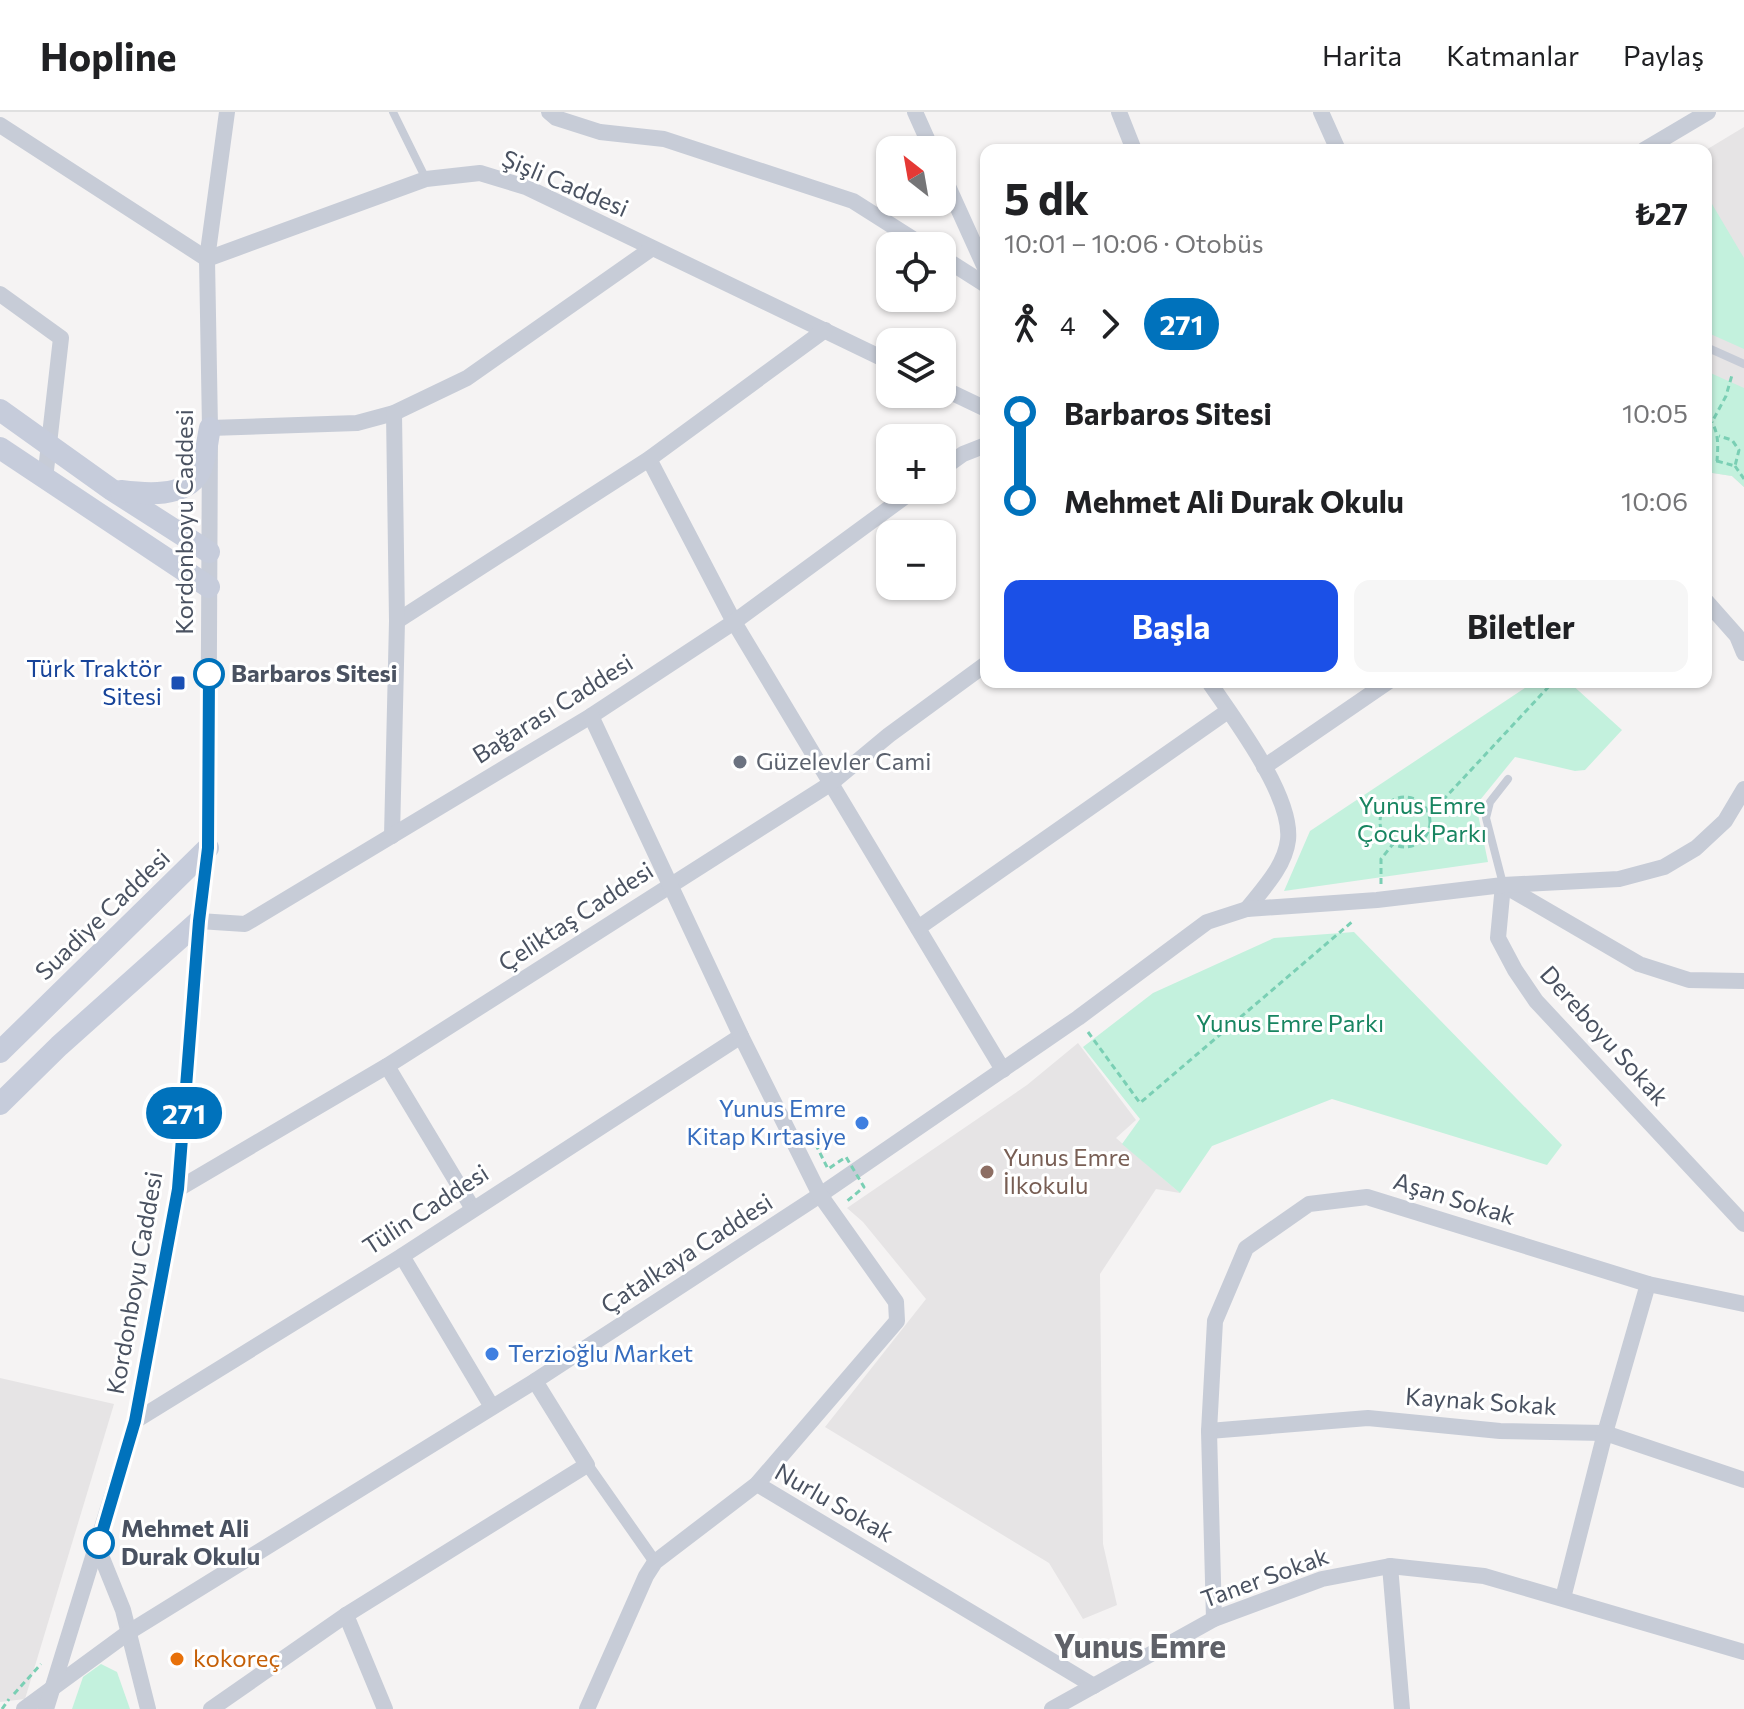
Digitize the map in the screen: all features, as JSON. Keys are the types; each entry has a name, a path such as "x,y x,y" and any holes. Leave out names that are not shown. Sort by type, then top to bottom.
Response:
{"main road":[{"path":"0,410 112,490 209,552"},
{"path":"112,490 151,495 180,489 199,473 210,428"},
{"path":"0,448 209,587"},
{"name":"Suadiye Caddesi","path":"0,1052 208,848"},
{"path":"0,1104 59,1046 199,921"}],"street":[{"name":"Kordonboyu Caddesi","path":"46,1709 135,1421 178,1189 199,921 208,848 210,428 207,259 227,112"},
{"path":"549,112 556,118 600,132 664,139 853,201 902,232"},
{"path":"915,112 926,136"},
{"path":"1119,112 1132,144"},
{"path":"1321,112 1335,144"},
{"path":"1654,144 1708,112"},
{"path":"0,125 207,259"},
{"name":"Şişli Caddesi","path":"207,259 426,179 480,173 526,187 876,355"},
{"path":"956,204 980,257"},
{"path":"210,428 357,423 394,413 467,378 651,249"},
{"path":"956,266 980,281"},
{"path":"0,294 61,338 45,479"},
{"path":"397,621 649,459 825,330"},
{"path":"956,395 980,406"},
{"path":"392,836 397,621 394,413"},
{"path":"956,459 980,447"},
{"path":"649,459 734,622 1003,1070"},
{"name":"Bağarası Caddesi","path":"199,921 245,924 392,836 591,716 734,622 895,504"},
{"path":"1712,608 1737,636 1744,653"},
{"name":"Çeliktaş Caddesi","path":"178,1189 387,1066 830,784 889,735 980,668"},
{"path":"1213,688 1264,767 1284,805 1288,843 1272,879 1247,909"},
{"path":"1264,767 1379,688"},
{"path":"918,928 1228,711"},
{"path":"591,716 741,1036 820,1195 896,1302 897,1321 757,1484"},
{"path":"1503,885 1619,879 1664,867 1696,848 1725,821 1744,789"},
{"path":"1503,885 1639,964 1689,980 1744,981"},
{"name":"Çatalkaya Caddesi","path":"24,1709 54,1684 129,1632 535,1381 820,1195 1078,1018 1207,922 1247,909 1379,900 1503,885"},
{"name":"Dereboyu Sokak","path":"1503,885 1498,938 1536,1001 1744,1224"},
{"name":"Tülin Caddesi","path":"135,1421 402,1256 741,1036"},
{"path":"387,1066 473,1209"},
{"name":"Aşan Sokak","path":"1214,1619 1209,1431 1215,1321 1246,1248 1309,1204 1367,1197 1648,1284 1744,1304"},
{"path":"402,1256 492,1407"},
{"path":"1563,1598 1605,1433 1648,1284"},
{"path":"535,1381 587,1465 655,1562"},
{"name":"Kaynak Sokak","path":"1209,1431 1368,1418 1500,1431 1605,1433 1744,1480"},
{"path":"211,1709 346,1615 587,1465"},
{"name":"Nurlu Sokak","path":"587,1709 655,1562 757,1484 1094,1686"},
{"path":"98,1548 123,1610 148,1709"},
{"path":"1390,1566 1402,1709"},
{"name":"Taner Sokak","path":"1052,1709 1214,1619 1322,1579 1390,1566 1484,1576 1744,1652"},
{"path":"346,1615 385,1709"}],"lane":[{"path":"393,112 426,179"},
{"path":"1712,350 1740,362"},
{"path":"1503,885 1486,818 1490,802 1508,779"}],"path":[{"path":"1717,461 1719,436 1712,422 1740,362"},
{"path":"1719,436 1737,444 1739,450 1735,466"},
{"path":"1712,461 1735,466 1744,479"},
{"path":"1429,815 1547,688"},
{"path":"1409,797 1423,804 1430,826 1423,840 1409,847 1393,844 1380,826 1383,810 1394,799 1409,797"},
{"path":"1078,1018 1140,1103 1379,900 1381,859 1393,844"},
{"path":"811,1135 828,1169 846,1157 864,1187 846,1202"},
{"path":"3,1707 43,1662"}],"shaded area":[{"path":"1744,127 1744,487 1732,476 1712,473 1712,146"},
{"path":"1078,1043 1136,1120 1116,1138 1180,1193 1156,1189 1100,1274 1103,1544 1117,1605 1083,1619 1049,1563 825,1427 926,1299 863,1222 847,1208 1027,1085"},
{"path":"0,1378 114,1404 25,1699 0,1702"}],"green space":[{"path":"1712,204 1744,258 1744,349 1712,335"},
{"path":"1712,374 1744,388 1744,487 1732,476 1712,473"},
{"name":"Yunus Emre Çocuk Parkı","path":"1525,688 1576,688 1622,730 1585,770 1575,771 1515,757 1476,805 1488,862 1284,891 1310,831"},
{"name":"Yunus Emre Parkı","path":"1354,932 1562,1145 1547,1165 1332,1099 1212,1146 1180,1193 1122,1144 1140,1119 1083,1047 1153,993 1274,938"},
{"path":"101,1664 117,1672 130,1709 72,1709 83,1677"}],"bus line":[{"name":"271","path":"99,1543 135,1421 178,1189 199,921 208,848 209,674"}],"place":[{"name":"Barbaros Sitesi","path":"209,674"},
{"name":"Türk Traktör Sitesi","path":"178,683"},
{"name":"Güzelevler Cami","path":"740,762"},
{"name":"Yunus Emre Kitap Kırtasiye","path":"862,1123"},
{"name":"Yunus Emre İlkokulu","path":"987,1172"},
{"name":"Terzioğlu Market","path":"492,1354"},
{"name":"Mehmet Ali Durak Okulu","path":"99,1543"},
{"name":"kokoreç","path":"177,1659"}],"district":[{"name":"Yunus Emre","path":"1140,1647"}]}
